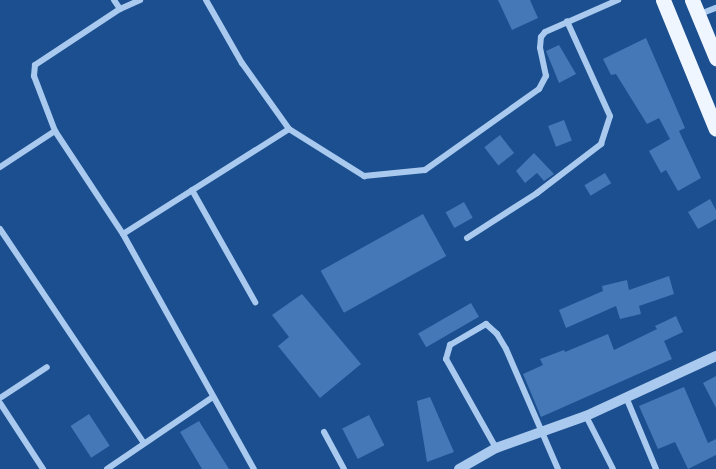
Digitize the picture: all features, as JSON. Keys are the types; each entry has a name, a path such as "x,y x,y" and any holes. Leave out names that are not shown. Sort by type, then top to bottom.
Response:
{"main road":[{"path":"663,0 716,129"},
{"path":"695,7 716,58"}],"street":[{"path":"114,0 120,9"},
{"path":"140,0 120,9 35,65 34,76 55,130 123,234 254,469"},
{"path":"206,0 242,63 289,129 364,176 425,171 539,89 546,76 540,48 541,37 545,32 618,0"},
{"path":"695,7 716,8"},
{"path":"467,238 537,193 601,144 610,116 567,21"},
{"path":"123,234 289,129"},
{"path":"0,166 55,130"},
{"path":"192,190 255,302"},
{"path":"0,229 144,444"},
{"path":"496,448 446,359 450,345 486,324 497,334 506,349 558,469"},
{"path":"459,469 496,448 586,416 716,356"},
{"path":"0,398 47,367"},
{"path":"107,469 213,397"},
{"path":"626,397 656,469"},
{"path":"0,403 44,469"},
{"path":"586,416 613,469"},
{"path":"324,432 344,469"}],"building":[{"path":"498,0 530,0 538,18 512,30"},
{"path":"646,38 685,128 679,131 701,178 678,191 666,170 661,173 649,151 670,139 659,118 647,124 616,74 611,75 603,59"},
{"path":"559,45 576,74 559,83 546,51"},
{"path":"564,120 572,141 556,147 548,126"},
{"path":"500,135 514,153 498,165 484,147"},
{"path":"534,153 554,174 544,181 537,173 525,183 516,171"},
{"path":"605,173 611,183 591,196 584,185"},
{"path":"710,199 716,210 716,219 698,229 688,212"},
{"path":"464,202 473,218 454,228 446,212"},
{"path":"423,214 446,256 344,313 321,271"},
{"path":"669,276 674,294 639,306 641,314 620,319 616,306 566,328 559,310 603,291 602,286 627,280 629,290"},
{"path":"302,294 361,364 320,398 278,346 289,337 272,315"},
{"path":"471,303 479,317 426,347 418,334"},
{"path":"676,316 683,332 664,341 672,359 541,417 523,374 543,365 540,359 564,350 565,352 608,334 614,350 657,329 655,326"},
{"path":"716,376 716,408 703,383"},
{"path":"684,387 708,443 716,439 716,455 688,469 675,442 658,449 639,406"},
{"path":"430,397 454,452 427,462 417,401"},
{"path":"89,414 110,446 91,458 71,426"},
{"path":"369,415 384,445 358,459 342,429"},
{"path":"199,421 229,469 202,469 180,432"}]}
